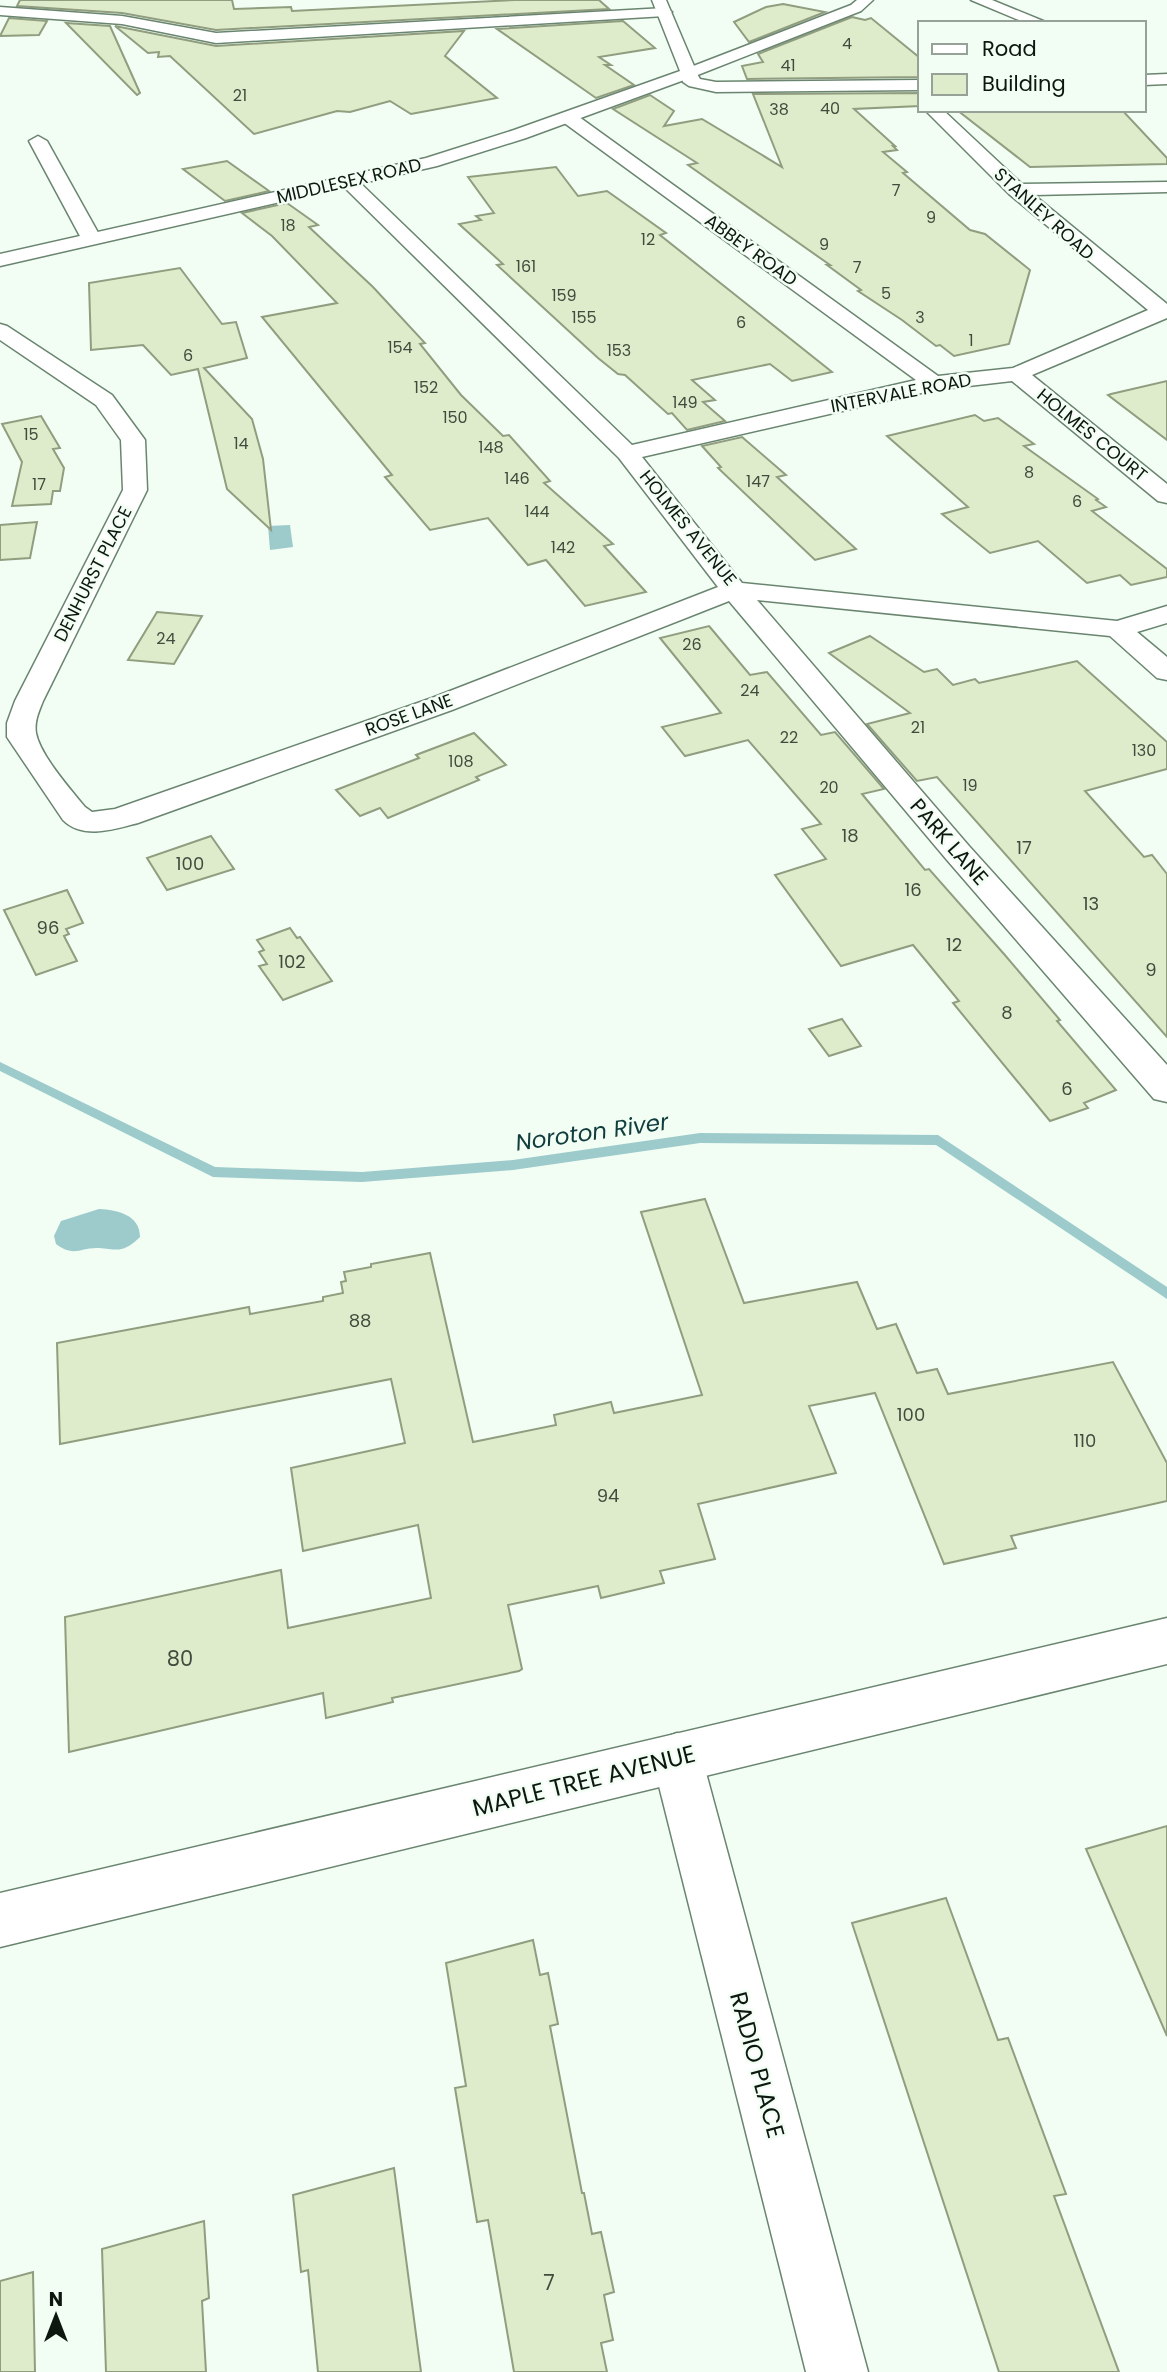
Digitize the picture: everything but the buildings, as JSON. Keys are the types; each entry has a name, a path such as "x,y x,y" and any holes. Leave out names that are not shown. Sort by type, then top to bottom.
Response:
{"street":[{"path":"0,10 30,0"},
{"name":"MIDDLESEX ROAD","path":"0,260 349,182 471,150 569,118 690,73 856,8 866,0"},
{"path":"978,0 1036,21"},
{"path":"0,10 122,20 216,38 662,6 690,73 689,79 695,83 737,87 914,85"},
{"path":"1146,80 1167,79"},
{"name":"STANLEY ROAD","path":"935,112 1015,190 1086,252 1164,311"},
{"name":"ABBEY ROAD","path":"569,118 934,383"},
{"path":"38,141 91,238"},
{"name":"HOLMES AVENUE","path":"349,182 627,453 734,590 1118,629"},
{"path":"1015,190 1167,187"},
{"name":"INTERVALE ROAD","path":"627,453 934,383 1017,374 1164,311"},
{"name":"DENHURST PLACE","path":"0,330 104,400 133,440 135,490 21,722 22,737 78,818"},
{"name":"HOLMES COURT","path":"1017,374 1167,496"},
{"name":"ROSE LANE","path":"78,818 98,822 140,811 442,704 734,590"},
{"name":"PARK LANE","path":"734,590 958,853 1167,1090"},
{"path":"1118,629 1167,614"},
{"path":"1118,629 1167,672"},
{"name":"MAPLE TREE AVENUE","path":"0,1920 1167,1641"},
{"name":"RADIO PLACE","path":"677,1758 837,2372"}],"water":[{"path":"290,525 293,547 270,550 268,526"},
{"path":"99,1209 127,1215 136,1223 140,1237 129,1246 116,1250 92,1248 73,1251 56,1244 54,1236 61,1221"}],"waterway":[{"name":"Noroton River","path":"0,1066 213,1172 362,1177 513,1165 700,1138 938,1140 1167,1294"}]}
